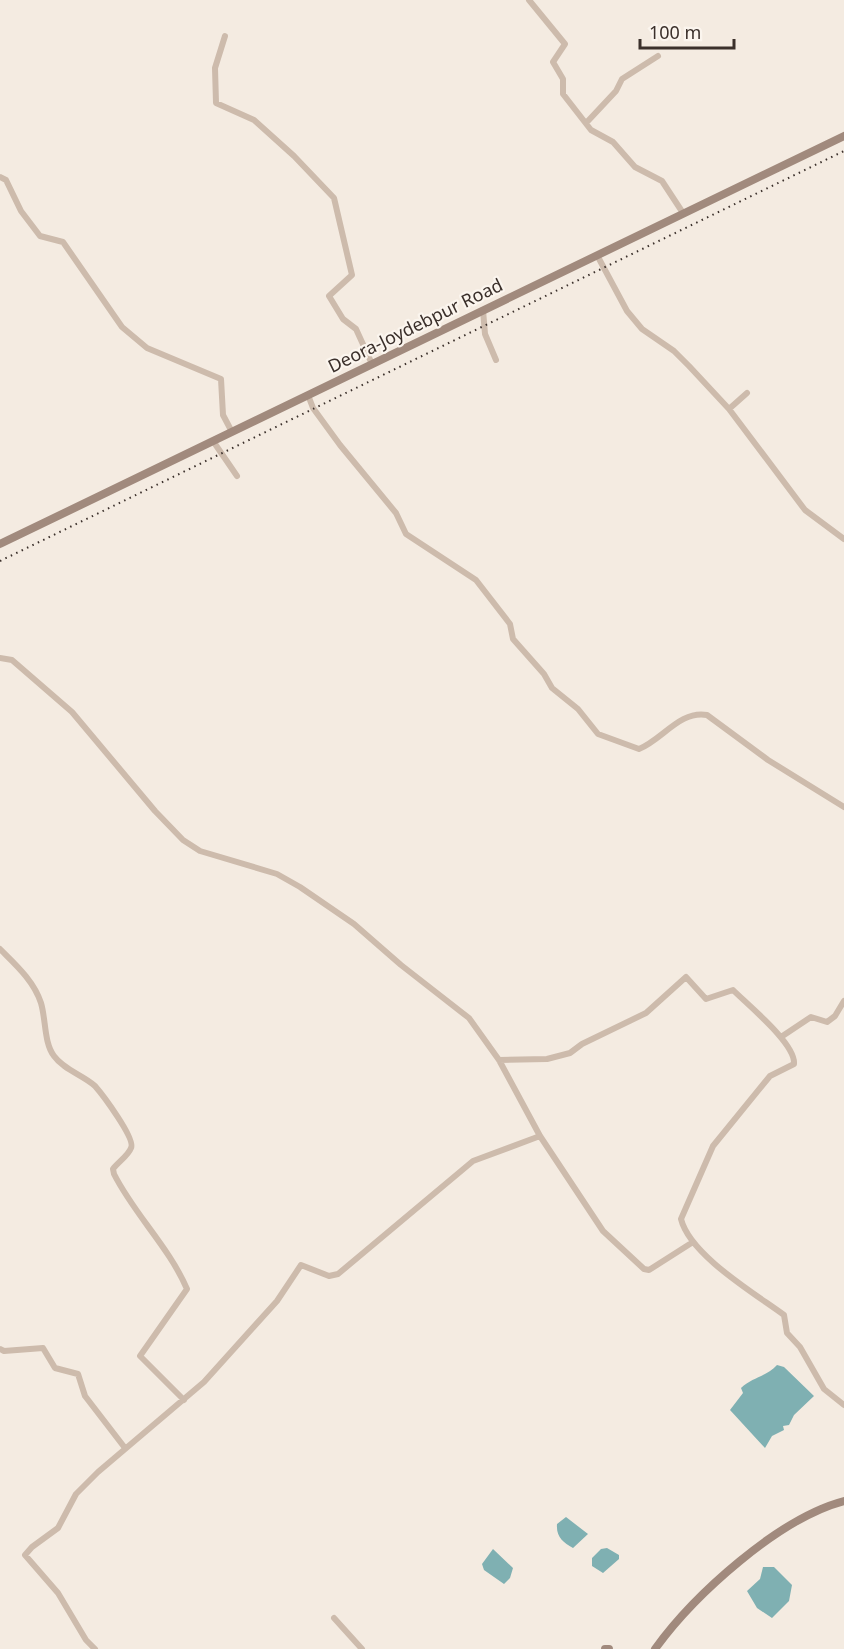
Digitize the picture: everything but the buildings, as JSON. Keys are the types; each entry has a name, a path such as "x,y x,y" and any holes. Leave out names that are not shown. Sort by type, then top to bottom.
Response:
{"street":[{"path":"529,0 564,42 554,65 563,76 563,94 595,134 618,146 633,165 662,181 683,213"},
{"path":"225,36 215,68 216,103 254,120 294,156 335,200 351,275 329,296 345,321 356,329 372,364"},
{"path":"587,122 616,91 622,79 658,56"},
{"name":"Deora-Joydebpur Road","path":"0,544 844,136"},
{"path":"0,177 6,180 21,211 39,236 63,242 122,327 147,348 221,378 223,415 232,432"},
{"path":"597,255 627,311 642,329 674,351 729,409 805,510 844,540"},
{"path":"483,310 485,334 496,360"},
{"path":"729,409 747,393"},
{"path":"308,395 313,408 396,513 406,534 476,580 510,624 513,639 544,674 552,688 578,709 598,734 639,749 686,718 699,714 707,715 768,760 844,807"},
{"path":"213,441 237,476"},
{"path":"0,658 12,660 72,712 155,811 183,840 200,851 277,874 354,924 401,965 470,1018 499,1060 540,1136 603,1231 644,1269 649,1270 693,1242"},
{"path":"0,949 22,970 35,991 46,1025 49,1048 54,1056 95,1086 122,1124 132,1143 131,1149 113,1169 114,1174 129,1203 181,1274 187,1289 140,1356 184,1401"},
{"path":"499,1060 547,1059 570,1053 582,1044 646,1013 686,977 708,1000 733,990 781,1037 794,1057 794,1064 770,1076 714,1146 681,1219 693,1242 735,1279 784,1315 787,1333 801,1347 824,1389 844,1405"},
{"path":"781,1037 811,1017 827,1022 835,1016 844,1001"},
{"path":"95,1649 86,1640 58,1593 26,1555 32,1547 58,1528 76,1494 125,1448 204,1382 277,1301 301,1265 329,1276 338,1274 473,1161 540,1136"},
{"path":"0,1349 4,1352 43,1348 55,1368 78,1374 85,1396 125,1448"},
{"path":"655,1649 687,1609 750,1553 804,1518 844,1501"},
{"path":"334,1618 362,1649"}],"water":[{"path":"777,1365 784,1367 814,1396 794,1415 789,1425 783,1426 784,1430 772,1436 765,1448 730,1410 743,1393 741,1388"},
{"path":"566,1517 588,1534 573,1548 563,1541 558,1532 557,1524"},
{"path":"607,1548 619,1555 619,1559 603,1573 592,1566 592,1558 601,1549"},
{"path":"493,1549 513,1568 510,1578 504,1584 484,1570 482,1564"},
{"path":"763,1567 774,1567 792,1585 789,1601 772,1618 757,1608 747,1591 760,1579"}],"railway":[{"path":"0,561 844,151"}]}
